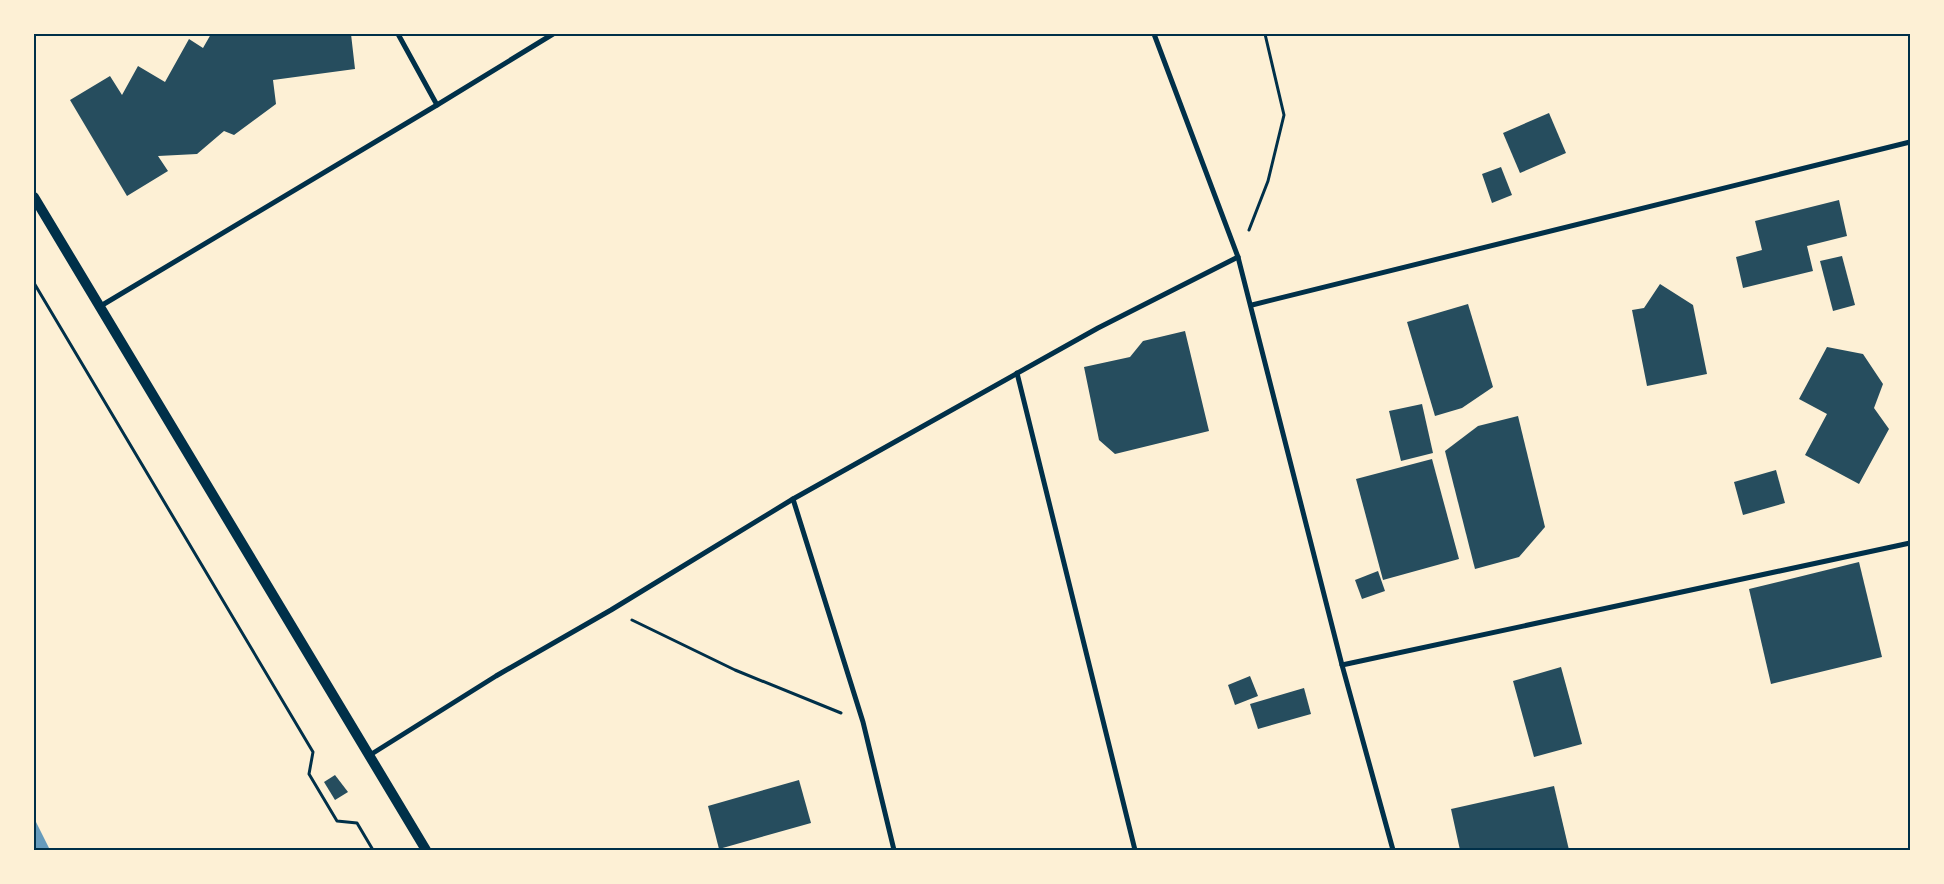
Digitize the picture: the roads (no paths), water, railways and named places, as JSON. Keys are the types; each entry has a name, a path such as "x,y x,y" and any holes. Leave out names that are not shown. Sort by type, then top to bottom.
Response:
{"main road":[{"path":"34,198 426,850"}],"street":[{"path":"398,34 437,106"},
{"path":"99,307 437,106 553,34"},
{"path":"1154,34 1238,257 1252,305 1342,665 1393,850"},
{"path":"1252,305 1910,142"},
{"path":"370,755 496,676 611,610 794,500 1098,328 1238,257"},
{"path":"1017,373 1135,850"},
{"path":"794,500 863,722 894,850"},
{"path":"1342,665 1910,543"}],"water":[{"path":"34,818 50,850 34,850"}]}
